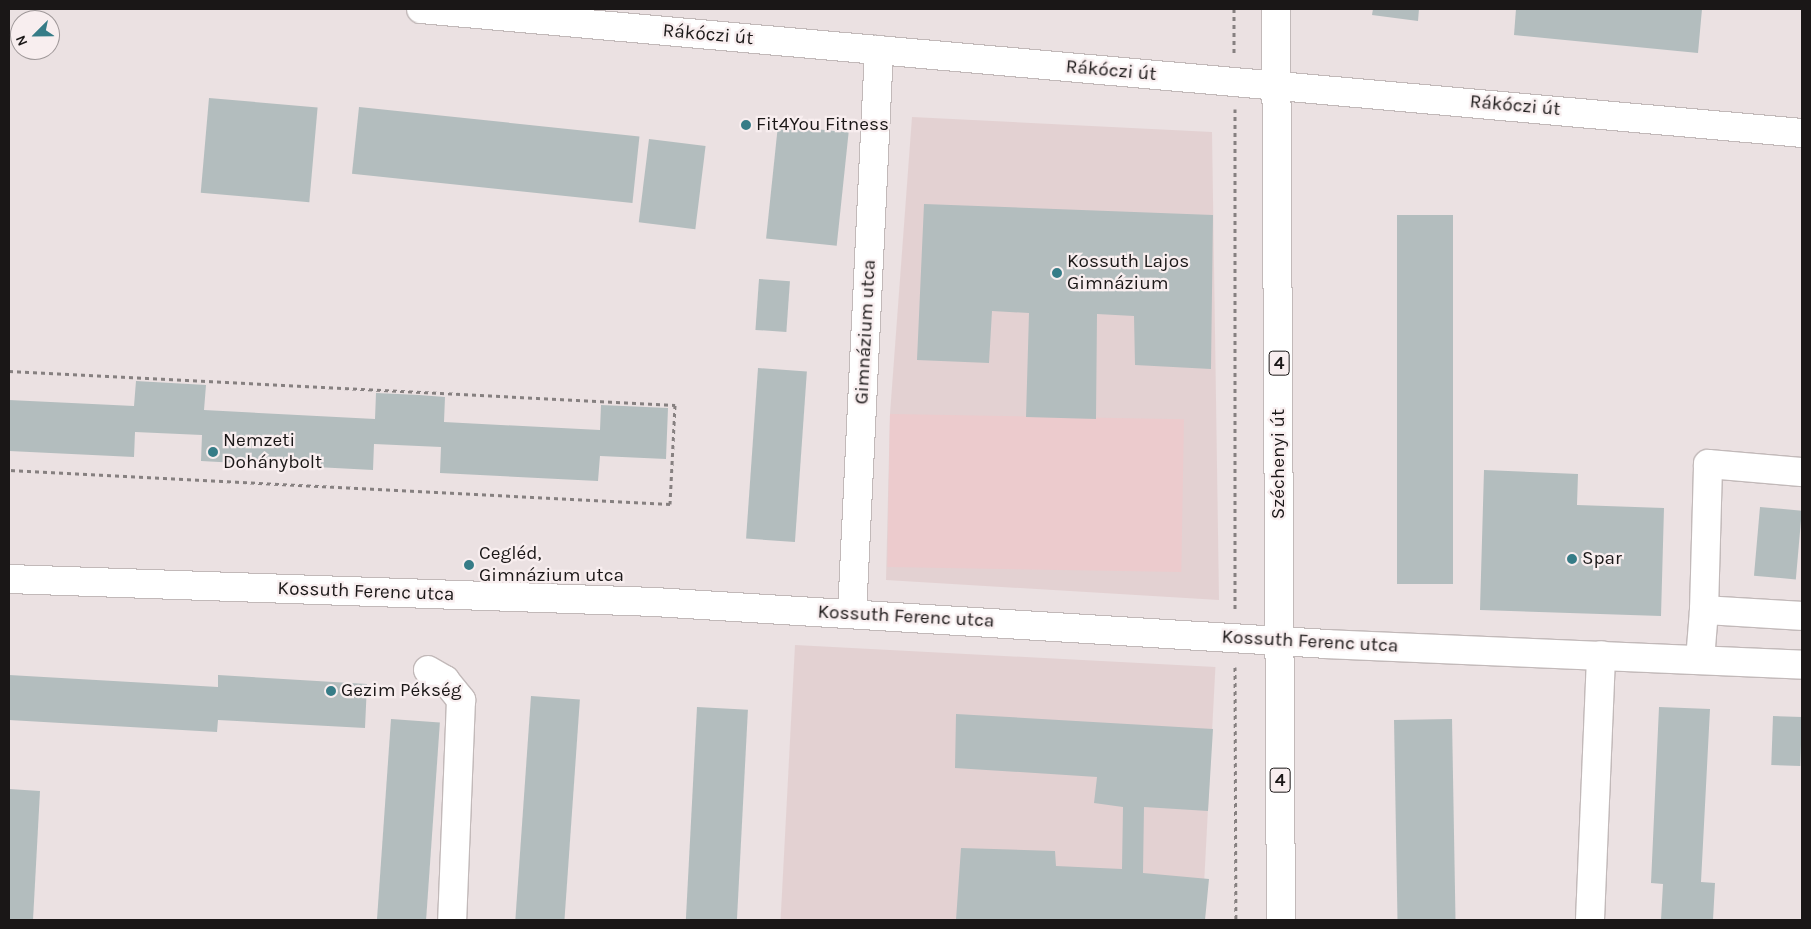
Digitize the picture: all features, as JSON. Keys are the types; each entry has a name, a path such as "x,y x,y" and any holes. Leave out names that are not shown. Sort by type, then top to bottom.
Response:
{"street":[{"name":"Rákóczi út","path":"420,9 1802,133"},
{"name":"Széchenyi út","path":"1276,9 1281,920"},
{"name":"Gimnázium utca","path":"852,614 879,50"},
{"path":"1700,660 1704,610 1708,464 1802,472"},
{"name":"Kossuth Ferenc utca","path":"9,579 654,602 1280,640 1802,665"},
{"path":"1704,610 1802,616"},
{"path":"1590,920 1601,655"},
{"path":"428,670 445,680 461,700 452,920"}],"path":[{"path":"1234,9 1236,920"},
{"path":"9,371 675,405 670,504 9,470"}],"shaded area":[{"name":"Kossuth Lajos Gimnázium","path":"912,117 1212,132 1219,600 886,580 890,414"},
{"path":"890,414 1184,419 1181,572 887,567"},
{"path":"795,645 1215,667 1202,920 781,920"}],"building":[{"path":"1373,9 1419,9 1418,21 1372,15"},
{"path":"1516,9 1702,9 1698,53 1514,35"},
{"path":"209,98 318,107 309,202 201,193"},
{"path":"359,107 639,136 632,203 352,174"},
{"path":"778,125 849,132 837,246 766,238"},
{"path":"649,139 706,146 695,229 639,222"},
{"path":"924,204 1213,215 1211,369 1135,365 1134,316 1097,314 1096,419 1026,417 1029,313 992,311 989,363 917,360"},
{"path":"1397,215 1453,215 1453,584 1397,584"},
{"path":"759,279 790,281 786,332 755,330"},
{"path":"758,368 807,371 795,542 746,539"},
{"path":"136,381 206,385 204,410 375,419 376,393 445,397 444,422 600,430 601,405 668,408 666,459 600,456 598,481 440,473 441,447 374,444 373,470 201,461 202,435 135,432 134,457 9,451 9,400 134,406"},
{"name":"Spar","path":"1484,470 1578,474 1577,505 1664,508 1661,616 1480,610"},
{"path":"1760,507 1802,511 1796,579 1754,576"},
{"path":"9,675 218,687 218,675 367,684 365,728 218,720 217,732 9,720"},
{"path":"531,696 580,699 564,920 515,919"},
{"path":"697,707 748,710 737,920 686,920"},
{"path":"1659,707 1710,709 1701,882 1715,883 1713,920 1661,920 1663,884 1651,883"},
{"path":"956,714 1213,729 1208,811 1144,807 1143,873 1209,879 1205,920 956,920 961,848 1055,851 1056,866 1122,869 1123,807 1094,803 1097,777 955,768"},
{"path":"1773,716 1802,717 1800,766 1771,765"},
{"path":"391,719 440,722 426,920 377,920"},
{"path":"1452,719 1456,920 1397,920 1394,720"},
{"path":"9,789 40,791 33,920 9,920"}],"place":[{"name":"Fit4You Fitness","path":"746,125"},
{"name":"Kossuth Lajos Gimnázium","path":"1057,273"},
{"name":"Nemzeti Dohánybolt","path":"213,452"},
{"name":"Spar","path":"1572,559"},
{"name":"Cegléd, Gimnázium utca","path":"469,565"},
{"name":"Gezim Pékség","path":"331,691"}]}
